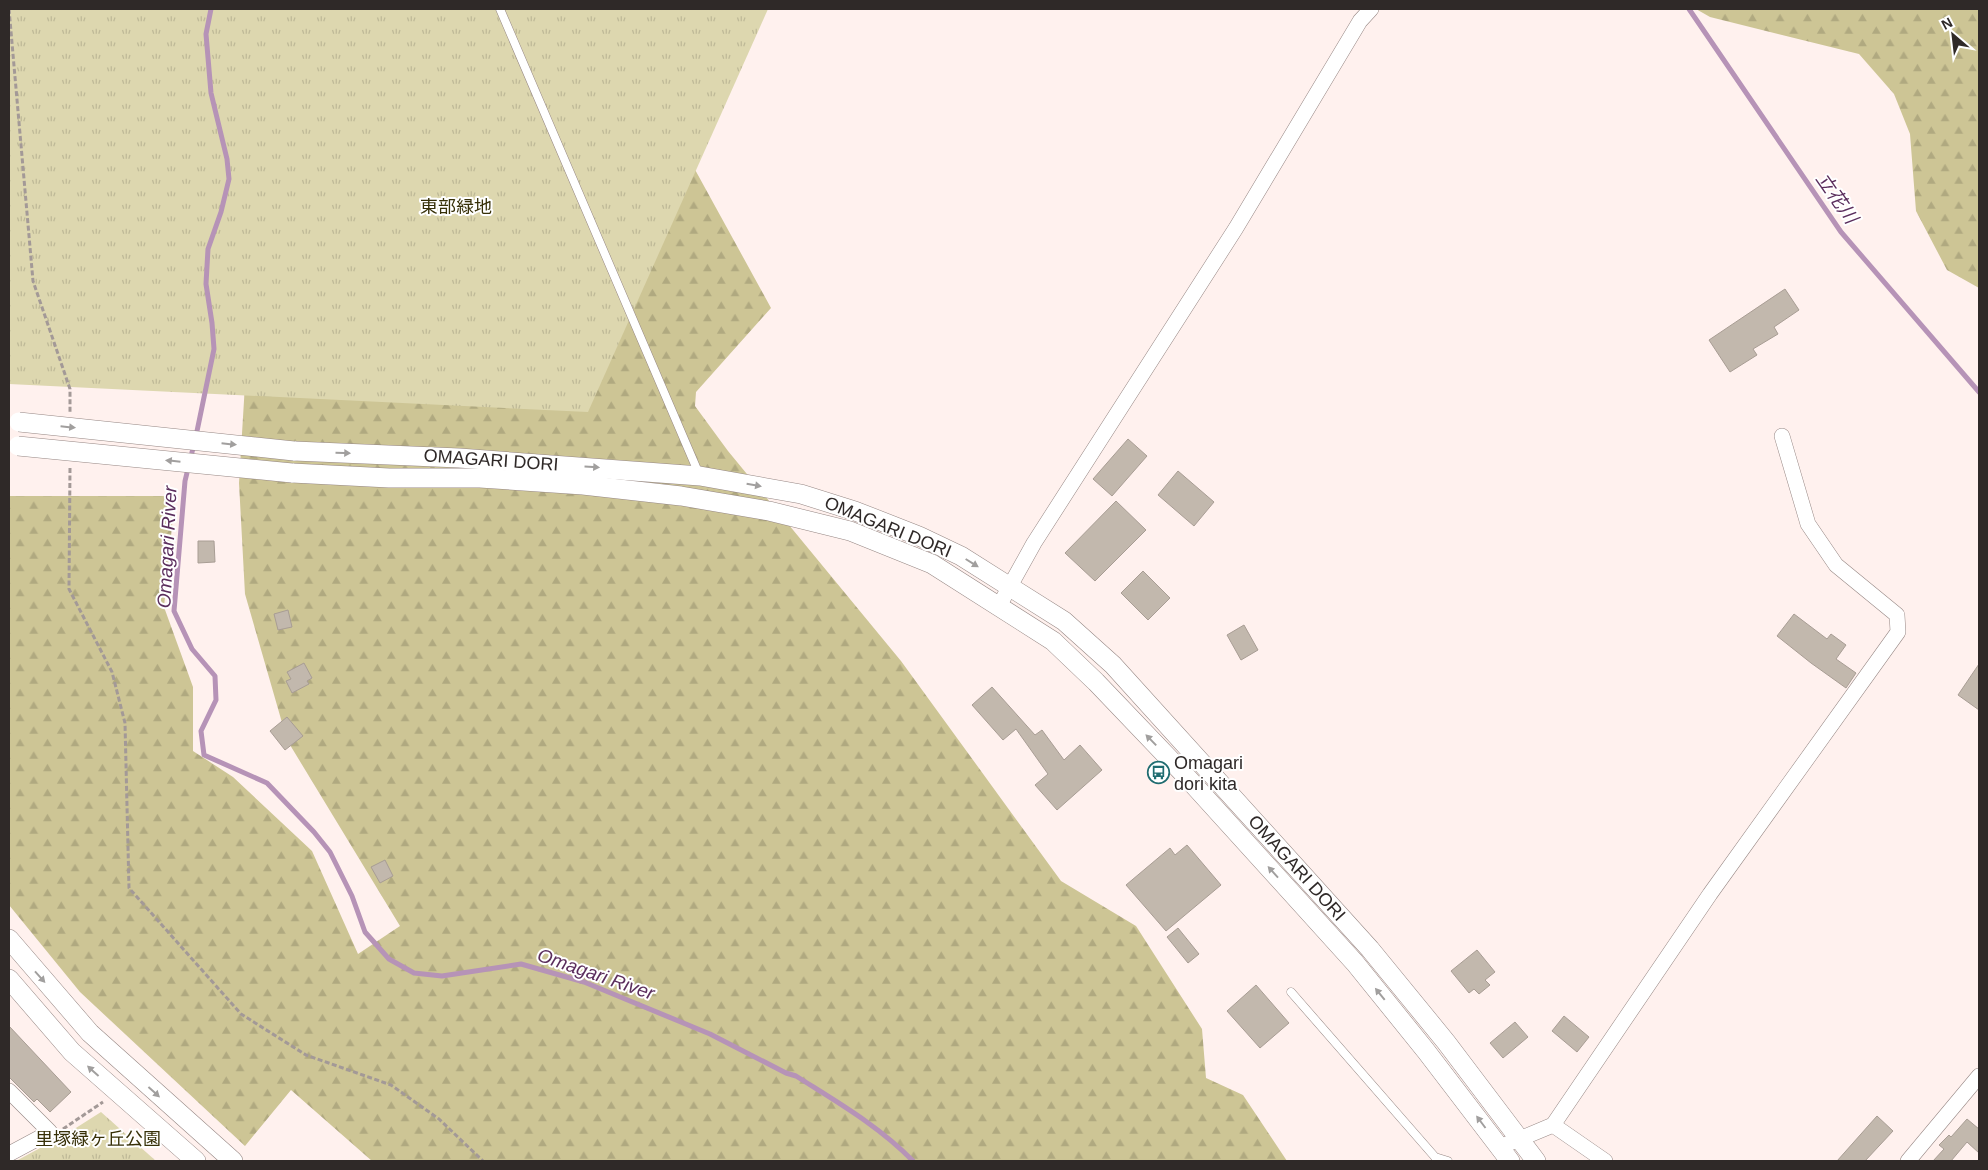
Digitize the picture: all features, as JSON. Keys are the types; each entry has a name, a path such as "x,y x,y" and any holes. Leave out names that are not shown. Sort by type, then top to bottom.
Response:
{"street":[{"path":"999,606 1008,586 1034,543 1236,228 1360,21 1371,9"},
{"name":"OMAGARI DORI","path":"14,422 294,451 459,458 700,476 801,494 855,510 919,536 961,556 1064,621 1113,665 1370,949 1446,1042 1536,1161"},
{"path":"1505,1154 1520,1138 1553,1125 1710,894 1898,632 1897,615 1836,565 1808,524 1782,436"},
{"name":"OMAGARI DORI","path":"13,445 292,473 390,478 480,478 583,485 681,496 769,512 850,531 932,564 1053,641 1096,682 1182,772 1354,963 1426,1051 1505,1154"},
{"path":"9,939 90,1033 233,1161"},
{"path":"9,979 72,1052 196,1161"},
{"path":"1908,1161 1979,1076"},
{"path":"9,1091 50,1132 9,1154"},
{"path":"1553,1125 1605,1161"}],"lane":[{"path":"500,9 700,476"},
{"path":"1291,992 1435,1157 1448,1161"}],"path":[{"path":"9,9 33,281 70,389 70,418"},
{"path":"70,466 69,590 112,672 126,723 129,888 241,1014 306,1055 392,1085 439,1119 483,1161"},
{"path":"50,1132 64,1129 117,1092"}],"green space":[{"name":"東部緑地","path":"9,9 768,9 588,412 9,384"},
{"path":"1696,9 1979,9 1979,288 1947,270 1916,211 1910,134 1894,94 1859,54 1710,17"},
{"path":"665,115 771,308 696,392 695,406 728,451 901,661 1061,881 1136,926 1202,1029 1206,1078 1243,1095 1287,1161 372,1161 291,1090 245,1146 80,992 9,905 9,496 175,496 164,607 193,687 193,751 233,777 312,851 358,954 400,926 287,740 245,594 239,483 247,351"},
{"name":"里塚緑ヶ丘公園","path":"101,1112 156,1161 16,1161 68,1133"}],"building":[{"path":"1785,289 1799,310 1774,327 1778,334 1753,349 1757,355 1730,372 1709,340"},
{"path":"1128,439 1147,456 1112,496 1093,479"},
{"path":"1178,471 1214,502 1194,526 1158,495"},
{"path":"1116,501 1146,530 1095,581 1065,553"},
{"path":"198,541 214,541 215,562 198,563"},
{"path":"1143,571 1170,598 1148,620 1121,593"},
{"path":"288,610 292,627 278,630 274,614"},
{"path":"1794,614 1827,639 1831,634 1846,645 1836,659 1856,673 1846,688 1777,636"},
{"path":"1244,625 1258,650 1241,660 1227,635"},
{"path":"304,663 312,678 307,681 309,684 292,693 286,681 291,679 287,672"},
{"path":"1979,664 1979,710 1958,695"},
{"path":"992,687 1035,735 1042,730 1064,760 1080,745 1102,770 1057,810 1035,785 1048,774 1016,729 1003,740 972,705"},
{"path":"287,717 303,736 285,750 270,731"},
{"path":"1187,845 1221,885 1166,931 1126,885 1170,848 1175,855"},
{"path":"385,860 393,876 380,883 371,867"},
{"path":"1178,928 1199,954 1188,963 1167,937"},
{"path":"1477,950 1495,972 1485,980 1490,985 1479,994 1474,989 1469,993 1451,971"},
{"path":"1256,985 1289,1023 1260,1048 1227,1011"},
{"path":"1564,1016 1589,1037 1577,1052 1552,1031"},
{"path":"1515,1022 1528,1037 1503,1058 1490,1043"},
{"path":"9,1026 71,1092 50,1112 37,1099 34,1102 9,1077"},
{"path":"1877,1116 1893,1131 1865,1161 1837,1161"},
{"path":"1967,1119 1979,1129 1979,1153 1967,1142 1951,1161 1933,1161 1944,1149 1939,1145 1949,1135 1951,1137"}],"waterway":[{"name":"Omagari River","path":"196,436 214,349 206,284 208,249 221,212 229,179 227,159 211,93 206,34 211,9"},
{"name":"立花川","path":"1689,9 1841,232 1979,392"},
{"name":"Omagari River","path":"194,444 185,481 174,611 192,649 215,676 216,700 201,731 204,755 267,783 314,832 330,852 352,896 365,932 389,959 414,973 442,976 521,964 584,982 710,1034 786,1073 796,1076 872,1126 913,1161"}],"place":[{"name":"Omagari dori kita","path":"1158,773"}]}
